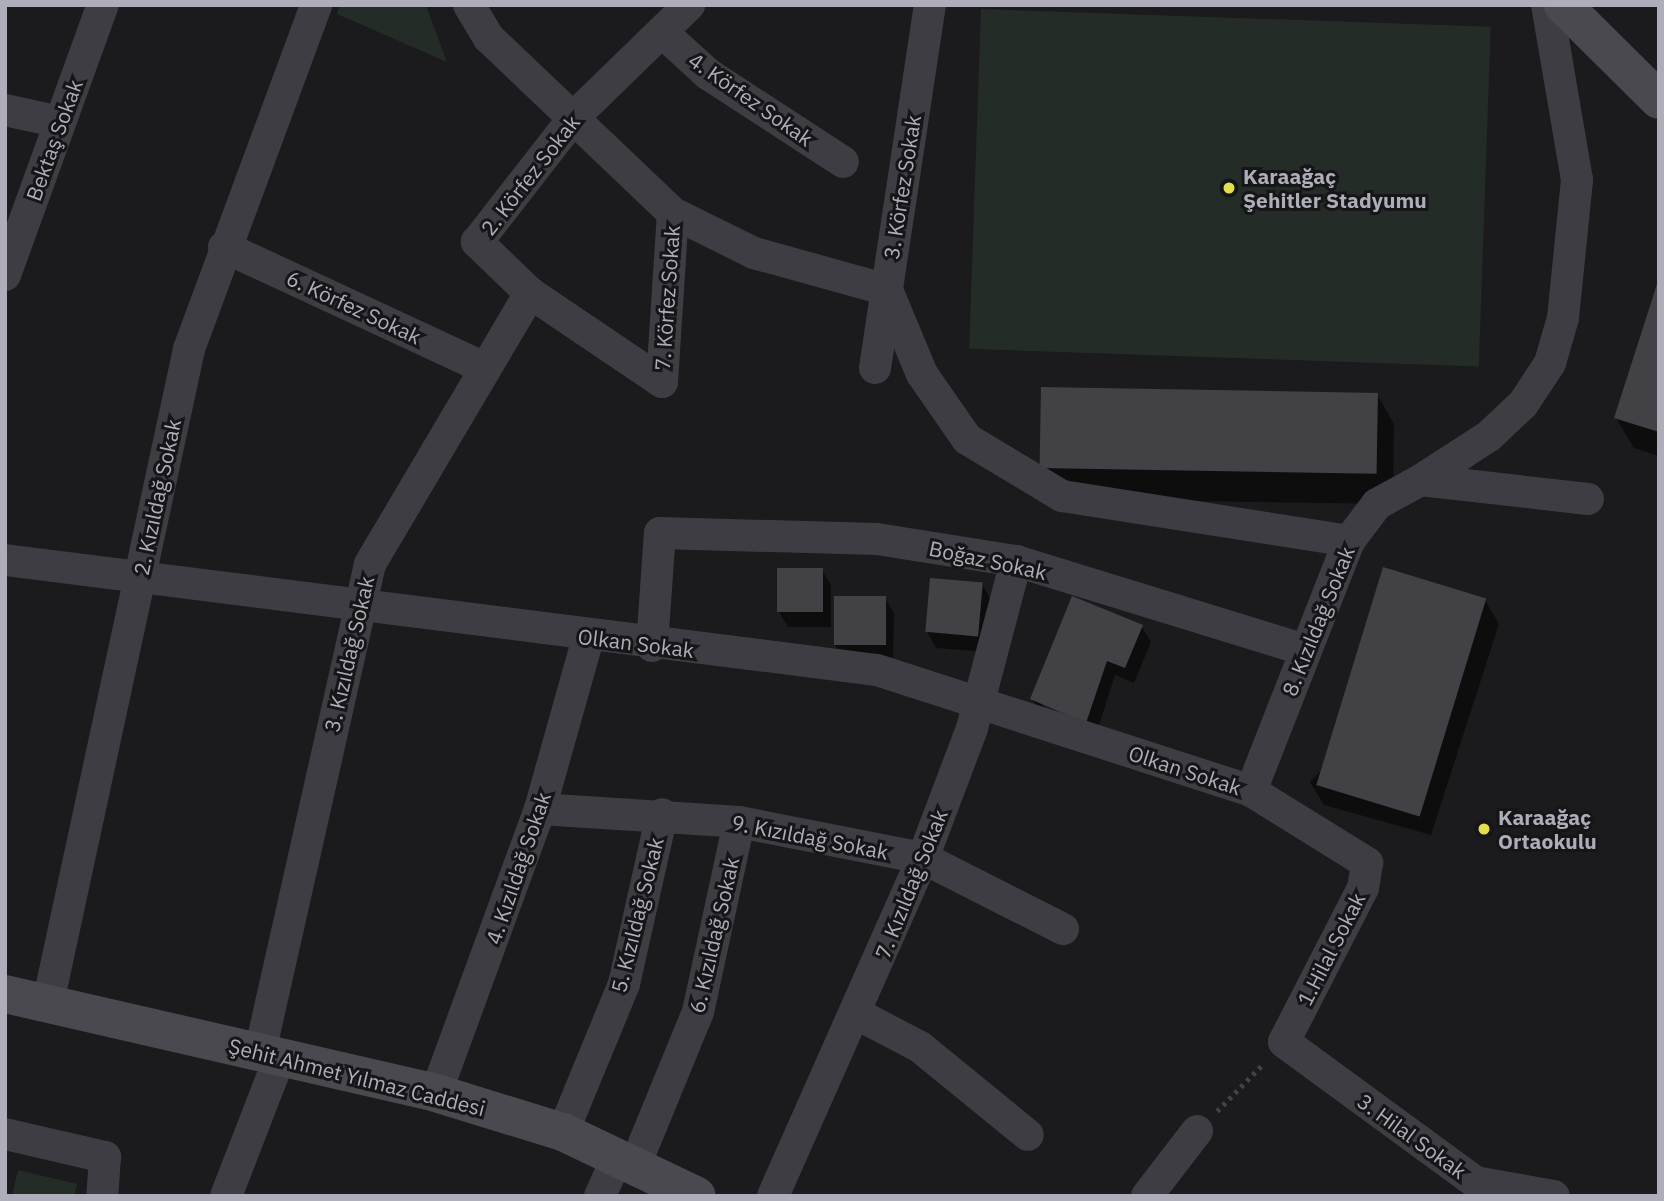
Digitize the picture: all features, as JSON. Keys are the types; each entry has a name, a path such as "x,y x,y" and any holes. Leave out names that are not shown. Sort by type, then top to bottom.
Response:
{"street":[{"name":"Bektaş Sokak","path":"5,275 103,5"},
{"name":"2. Kızıldağ Sokak","path":"48,1003 189,349 224,247 316,5"},
{"path":"469,5 489,38 576,116 673,213 754,253 887,290 922,374 967,439 1062,496 1349,541"},
{"name":"2. Körfez Sokak","path":"662,383 530,293 477,242 576,116 689,5"},
{"name":"3. Körfez Sokak","path":"875,368 930,5"},
{"name":"8. Kızıldağ Sokak","path":"1251,791 1349,541 1377,504 1421,480 1489,436 1523,404 1550,363 1563,318 1577,180 1547,5"},
{"path":"1563,5 1659,100"},
{"name":"4. Körfez Sokak","path":"663,33 708,74 842,162"},
{"path":"5,110 60,122"},
{"name":"7. Körfez Sokak","path":"662,383 673,213"},
{"name":"6. Körfez Sokak","path":"224,247 485,368"},
{"name":"3. Kızıldağ Sokak","path":"226,1196 270,1055 370,564 530,293"},
{"path":"1421,480 1588,499"},
{"name":"Boğaz Sokak","path":"652,646 660,533 877,539 1016,561 1305,650"},
{"name":"Olkan Sokak","path":"5,560 138,581 359,608 494,619 587,638 877,670 1251,791"},
{"name":"7. Kızıldağ Sokak","path":"774,1196 857,1014 923,858 979,701 1016,561"},
{"name":"4. Kızıldağ Sokak","path":"436,1093 540,809 587,638"},
{"name":"1.Hilal Sokak","path":"1251,791 1367,863 1363,888 1284,1042"},
{"name":"9. Kızıldağ Sokak","path":"540,809 662,814 739,822 923,858 1063,929"},
{"name":"5. Kızıldağ Sokak","path":"563,1132 624,984 662,814"},
{"name":"6. Kızıldağ Sokak","path":"600,1196 627,1159 698,1012 739,822"},
{"name":"Şehit Ahmet Yılmaz Caddesi","path":"5,994 436,1093 563,1132 627,1159 697,1196"},
{"path":"857,1014 920,1047 1028,1135"},
{"name":"3. Hilal Sokak","path":"1284,1042 1469,1189 1554,1196"},
{"path":"1147,1196 1197,1131"},
{"path":"5,1134 106,1157 102,1196"}],"path":[{"path":"1197,1131 1284,1042"}],"shaded area":[{"path":"340,5 426,5 447,62 337,14"},
{"name":"Karaağaç Şehitler Stadyumu","path":"981,9 1491,27 1479,367 969,349"},
{"path":"18,1170 77,1184 74,1196 12,1196"}],"building":[{"path":"1659,281 1659,432 1614,418"},
{"path":"1041,387 1378,393 1377,474 1040,468"},
{"path":"1383,567 1486,599 1420,817 1316,785"},
{"path":"777,568 823,568 823,612 777,612"},
{"path":"930,578 983,583 978,636 925,632"},
{"path":"834,596 886,596 886,645 834,645"},
{"path":"1072,596 1143,625 1125,668 1107,661 1086,723 1030,699"}],"place":[{"name":"Karaağaç Şehitler Stadyumu","path":"1229,188"},
{"name":"Karaağaç Ortaokulu","path":"1484,829"}]}
